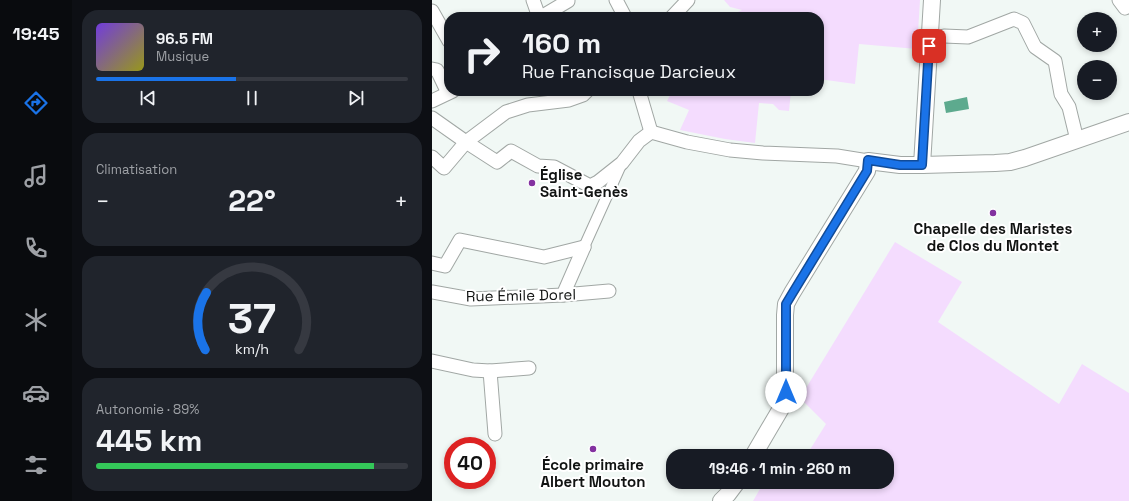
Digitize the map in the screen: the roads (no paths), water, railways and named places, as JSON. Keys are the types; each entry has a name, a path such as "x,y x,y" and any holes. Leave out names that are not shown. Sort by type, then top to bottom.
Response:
{"street":[{"path":"533,0 538,12"},
{"path":"549,12 568,0"},
{"path":"616,0 622,12"},
{"path":"677,12 688,0"},
{"path":"922,165 932,0"},
{"path":"1120,0 1124,8 1129,6"},
{"path":"432,11 444,32"},
{"path":"944,36 968,37 1014,19 1023,23 1035,47 1054,60 1061,94 1070,106 1078,140"},
{"path":"432,69 437,70 444,82"},
{"path":"432,102 444,95"},
{"path":"432,157 444,168 466,142 506,112 528,105 568,100 580,96"},
{"path":"640,96 651,132"},
{"path":"432,118 497,162 511,152 538,166 554,167 590,186 598,182 622,163"},
{"path":"651,132 686,142 730,150 837,156 900,165 922,165 1010,162 1129,122"},
{"path":"563,296 622,163 639,141 651,132"},
{"path":"757,449 783,405 786,392 786,304 867,171 868,160"},
{"path":"432,263 445,266 460,240 544,257 584,247"},
{"name":"Rue Émile Dorel","path":"432,292 471,299 563,296 610,292"},
{"path":"432,361 473,370 490,371 529,368"},
{"path":"490,371 494,434"},
{"path":"721,501 732,489"}],"place":[{"name":"Église Saint-Genès","path":"532,183"},
{"name":"Chapelle des Maristes de Clos du Montet","path":"993,213"},
{"name":"École primaire Albert Mouton","path":"593,449"}]}
